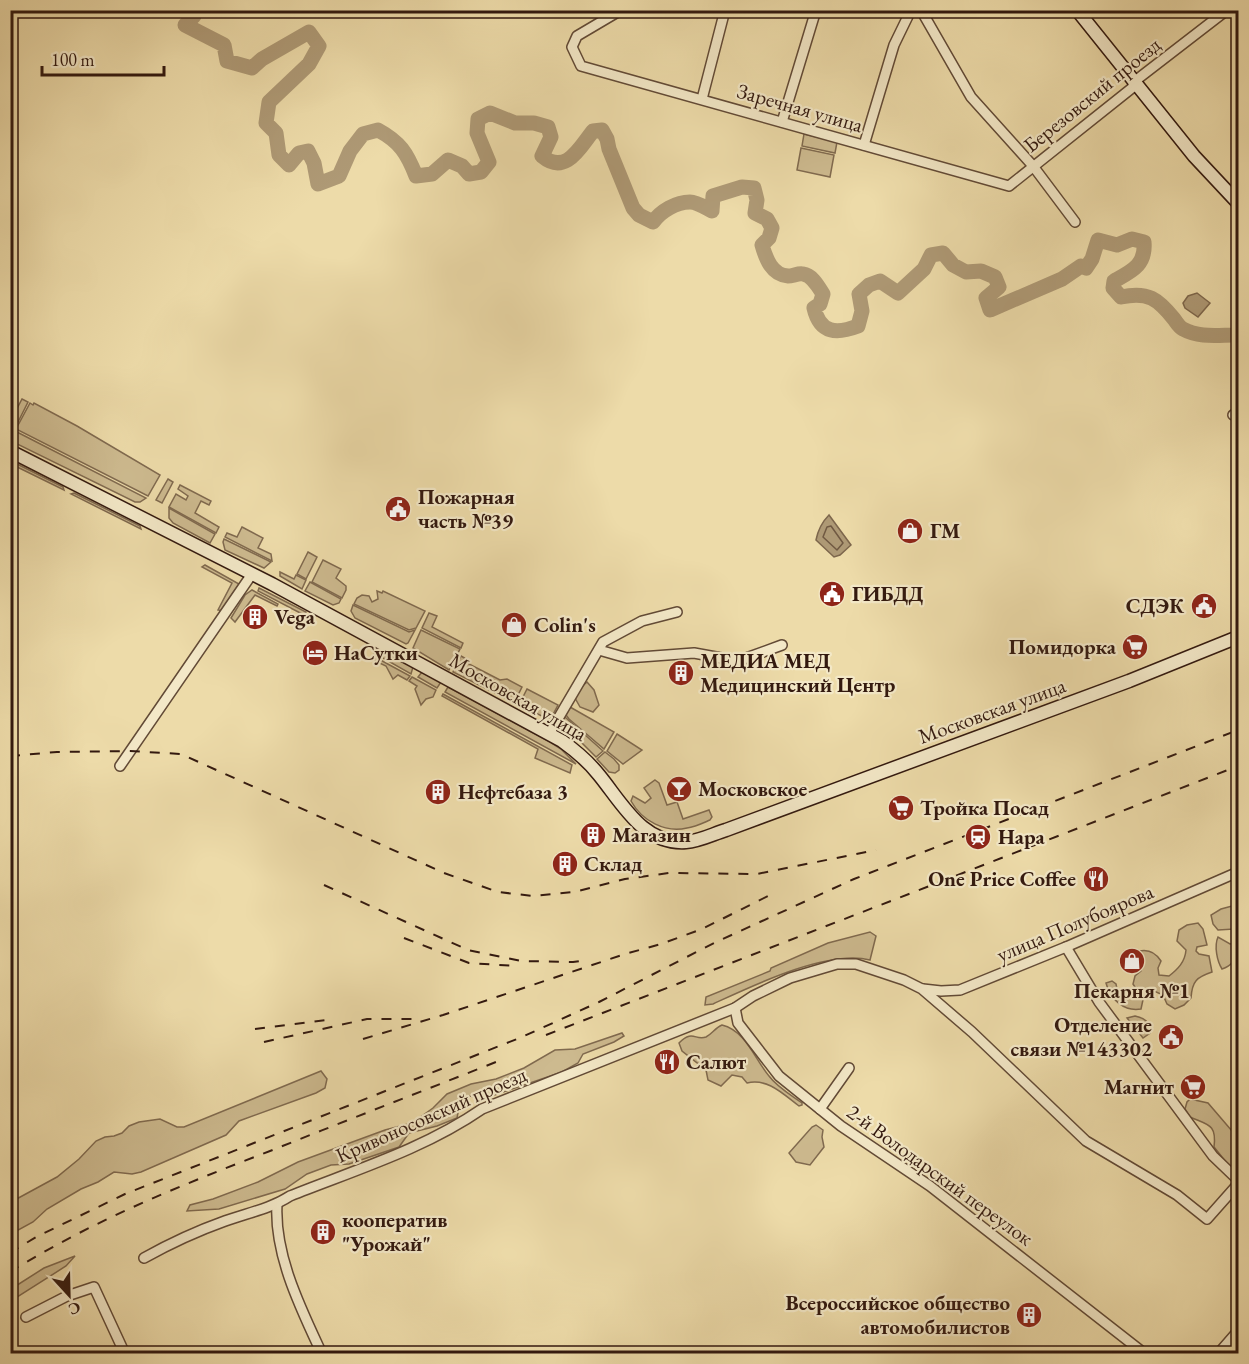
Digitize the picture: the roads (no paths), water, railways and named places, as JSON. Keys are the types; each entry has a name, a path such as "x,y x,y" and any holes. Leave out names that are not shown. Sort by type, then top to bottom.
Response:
{"main road":[{"path":"1077,10 1194,156 1237,198"},
{"name":"Московская улица","path":"10,451 252,574 549,734 584,758 645,830 665,840 690,841 726,830 1071,703 1239,637"}],"street":[{"name":"Заречная улица","path":"621,10 577,36 572,47 581,66 1009,186"},
{"path":"702,99 725,10"},
{"path":"782,122 816,10"},
{"path":"864,145 894,45 911,10"},
{"path":"921,10 971,97 1033,166 1075,222"},
{"name":"Березовский проезд","path":"1009,186 1132,88 1135,81 1227,10"},
{"path":"120,766 252,574"},
{"path":"549,734 603,642 642,621 677,612"},
{"path":"599,650 627,658 694,653 738,661 782,645"},
{"name":"улица Полубоярова","path":"922,989 960,990 1239,872"},
{"path":"922,989 972,1032 1086,1141 1177,1195 1207,1220 1239,1182 1213,1156 1099,1002 1066,947"},
{"name":"Кривоносовский проезд","path":"144,1258 224,1221 277,1204 290,1196 429,1141 460,1125 482,1109 735,1008 753,996 790,978 837,964 856,964 904,980 922,989"},
{"name":"2-й Володарский переулок","path":"735,1008 738,1023 779,1076 819,1109 930,1186 1145,1353"},
{"path":"819,1109 849,1068"},
{"path":"277,1204 276,1217 287,1275 322,1353"},
{"path":"26,1317 67,1296 94,1287 125,1353"},
{"path":"1218,1353 1239,1331"}],"water":[{"path":"1197,293 1210,303 1198,317 1185,308 1183,303 1188,296"},
{"path":"829,515 851,545 840,555 834,557 816,540 824,520"}],"waterway":[{"path":"194,10 194,16 185,25 224,45 227,61 252,68 262,59 309,32 319,46 309,64 269,102 266,123 276,133 279,155 289,165 299,153 308,151 314,163 318,184 339,176 350,151 363,134 378,130 402,149 416,176 432,174 448,160 462,166 469,174 481,172 489,162 477,133 478,119 490,113 515,123 534,123 548,127 551,137 542,156 558,163 572,157 593,131 602,130 633,208 639,215 653,222 674,205 693,202 712,211 713,196 742,187 754,188 757,200 755,213 767,219 772,228 769,238 762,245 768,261 782,275 803,274 814,281 823,294 820,304 814,308 820,323 830,330 836,331 858,326 862,311 859,294 869,285 880,281 898,293 924,269 931,255 943,253 953,265 966,272 981,271 995,277 999,287 986,298 990,310 1062,279 1081,266 1086,268 1092,259 1098,240 1117,245 1132,239 1144,242 1143,256 1127,274 1114,281 1113,288 1121,297 1138,295 1152,298 1163,306 1180,327 1195,334 1235,335 1238,333"}],"railway":[{"path":"10,533 12,529"},
{"path":"10,1253 36,1237 125,1194 522,1037 599,1002 714,943 854,879 1238,730"},
{"path":"10,756 57,752 130,751 181,754 444,873 498,892 533,896 574,892 625,879 669,873 757,874 876,850"},
{"path":"546,1035 1238,766"},
{"path":"324,885 468,950 521,961 587,960"},
{"path":"363,1039 661,944 702,929 770,895"},
{"path":"404,938 469,963 516,966"},
{"path":"264,1042 367,1019 414,1019"},
{"path":"255,1029 326,1020"},
{"path":"10,1272 73,1236 170,1191 496,1062"}],"place":[{"name":"Пожарная часть №39","path":"398,509"},
{"name":"ГМ","path":"910,531"},
{"name":"ГИБДД","path":"832,594"},
{"name":"СДЭК","path":"1204,606"},
{"name":"Vega","path":"255,617"},
{"name":"Colin's","path":"514,625"},
{"name":"Помидорка","path":"1135,647"},
{"name":"НаСутки","path":"315,653"},
{"name":"МЕДИА МЕД Медицинский Центр","path":"681,673"},
{"name":"Московское","path":"679,789"},
{"name":"Нефтебаза 3","path":"438,792"},
{"name":"Тройка Посад","path":"901,808"},
{"name":"Магазин","path":"593,835"},
{"name":"Нара","path":"978,837"},
{"name":"Склад","path":"565,864"},
{"name":"One Price Coffee","path":"1096,879"},
{"name":"Пекарня №1","path":"1132,961"},
{"name":"Отделение связи №143302","path":"1171,1037"},
{"name":"Салют","path":"667,1062"},
{"name":"Магнит","path":"1193,1087"},
{"name":"кооператив \"Урожай\"","path":"323,1232"},
{"name":"Всероссийское общество автомобилистов","path":"1029,1315"}]}
